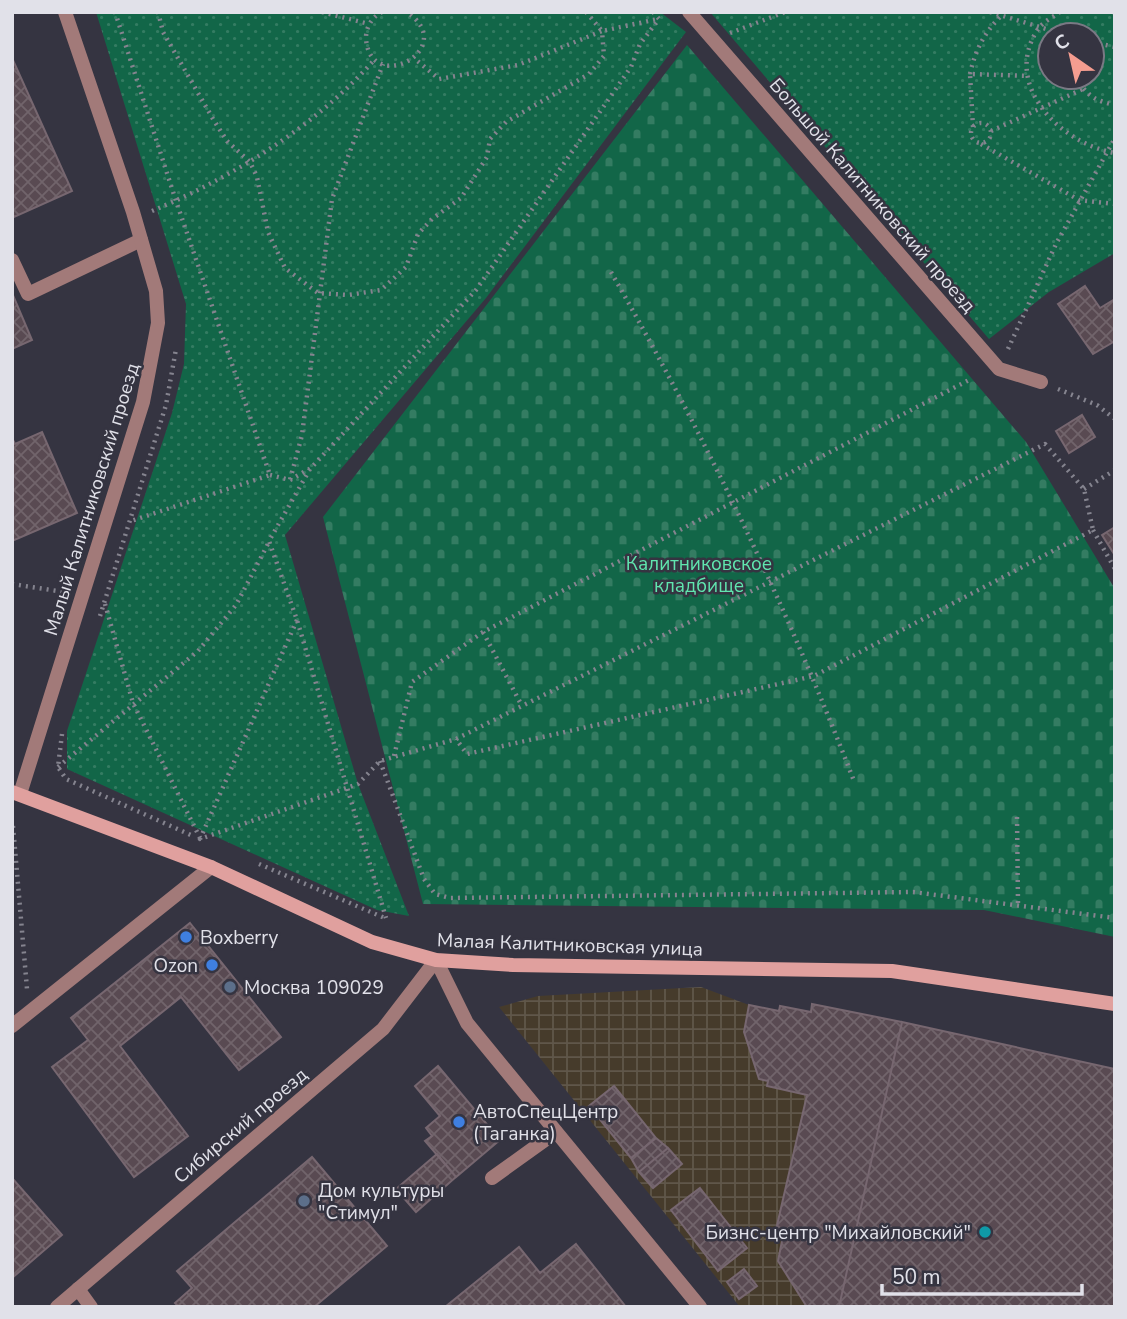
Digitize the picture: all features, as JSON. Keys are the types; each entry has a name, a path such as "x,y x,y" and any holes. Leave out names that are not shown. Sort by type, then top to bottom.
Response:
{"street":[{"name":"Малый Калитниковский проезд","path":"16,793 143,402 155,353 158,323 156,291 133,212 65,12"},
{"name":"Большой Калитниковский проезд","path":"689,12 999,369"},
{"path":"12,260 28,294 141,240"},
{"path":"999,369 1041,382"},
{"name":"Малая Калитниковская улица","path":"16,793 211,867 372,942 436,960 513,965 892,971 1115,1004"},
{"path":"12,1026 211,867"},
{"path":"436,960 467,1024 700,1307"},
{"name":"Сибирский проезд","path":"57,1307 383,1029 436,960"},
{"path":"492,1178 556,1132"},
{"path":"78,1289 91,1307"}],"path":[{"path":"115,12 176,201 270,475"},
{"path":"158,12 163,32 213,120 227,141 250,162 257,177 268,232 285,268 318,293 348,295 381,290 405,267 418,234 432,219 461,198 488,157 490,139 506,122 589,74 604,56 602,31 586,12"},
{"path":"322,12 369,24"},
{"path":"382,12 369,24 366,42 375,59 383,64 400,66 420,51 423,34 420,25 408,12"},
{"path":"653,12 659,19"},
{"path":"727,34 785,12"},
{"path":"990,12 1036,26"},
{"path":"1000,16 987,29 974,55 970,75 972,139 1079,200 1115,204"},
{"path":"414,58 439,79 518,65 602,31 659,19"},
{"path":"58,767 198,651 236,605 311,468 476,290 631,67 640,44 659,19"},
{"path":"1036,35 1031,48 1029,76 1032,94 1041,108 1062,130 1083,144 1115,153"},
{"path":"133,212 150,212 176,201 250,162 345,93 375,59"},
{"path":"290,480 302,435 332,199 383,64"},
{"path":"970,75 1029,76"},
{"path":"991,131 1079,91"},
{"path":"1085,91 1096,101 1115,105"},
{"path":"973,127 982,123 991,131"},
{"path":"981,144 989,140 991,131"},
{"path":"999,369 1079,200 1115,138"},
{"path":"146,198 155,224"},
{"path":"611,272 665,366 733,500 814,676 854,781"},
{"path":"96,628 166,405 176,346"},
{"path":"393,757 412,682 484,632 733,500 969,380"},
{"path":"1041,382 1097,405 1115,419"},
{"path":"200,839 358,784 380,761 456,739 1045,443 1084,489 1093,530 1115,569"},
{"path":"131,521 270,475 290,480 311,468"},
{"path":"1084,489 1115,470"},
{"path":"456,739 467,754 814,676 1093,530"},
{"path":"250,860 387,919 297,620 270,541"},
{"path":"12,584 65,592"},
{"path":"104,602 133,703 200,839"},
{"path":"200,839 297,620"},
{"path":"484,632 523,706"},
{"path":"62,728 58,767 66,779 212,844"},
{"path":"380,761 424,879 435,894 450,898 914,891 1115,918"},
{"path":"1017,817 1018,904"},
{"path":"13,826 29,1013"}],"shaded area":[{"path":"701,987 749,1005 779,1011 780,1006 810,1012 812,1004 1115,1069 1115,1307 740,1307 499,1007 538,996"}],"green space":[{"path":"96,12 660,12 686,32 486,298 285,535 358,784 409,916 377,910 67,769 67,731 172,413 184,364 186,304"},
{"path":"710,12 1115,12 1115,253 1049,292 989,339"},
{"name":"Калитниковское кладбище","path":"687,45 1026,442 1115,589 1115,937 984,910 423,904 323,517"}],"building":[{"path":"12,58 72,191 14,217 12,213"},
{"path":"1085,286 1100,308 1115,299 1115,341 1093,354 1058,304"},
{"path":"12,293 32,340 12,349"},
{"path":"1082,415 1095,437 1069,453 1056,431"},
{"path":"42,432 77,513 12,541 12,438 15,444"},
{"path":"1115,527 1115,553 1114,554 1102,535"},
{"path":"190,923 281,1037 239,1070 181,997 120,1046 188,1136 134,1177 52,1067 88,1040 71,1018"},
{"path":"812,1004 902,1022 839,1307 807,1307 778,1261 783,1236 775,1234 807,1095 767,1086 768,1081 759,1079 744,1032 749,1005 779,1011 780,1006 811,1012"},
{"name":"Бизнс-центр \"Михайловский\"","path":"902,1022 1115,1069 1115,1307 839,1307"},
{"name":"АвтоСпецЦентр (Таганка)","path":"438,1066 500,1140 456,1177 425,1141 432,1136 426,1128 440,1116 415,1086"},
{"path":"614,1086 656,1138 631,1158 589,1106"},
{"path":"656,1138 668,1148 639,1172 631,1158"},
{"path":"668,1148 682,1164 653,1188 639,1172"},
{"path":"437,1154 456,1177 416,1212 396,1189"},
{"name":"Дом культуры \"Стимул\"","path":"312,1157 387,1246 314,1307 179,1307 175,1303 192,1288 177,1271"},
{"path":"12,1178 62,1235 12,1278"},
{"path":"700,1188 747,1248 718,1271 671,1210"},
{"path":"576,1244 626,1307 445,1307 519,1247 540,1273"},
{"path":"744,1269 757,1286 739,1299 727,1282"}],"place":[{"name":"Boxberry","path":"186,937"},
{"name":"Ozon","path":"212,965"},
{"name":"Москва 109029","path":"230,987"},
{"name":"АвтоСпецЦентр (Таганка)","path":"459,1122"},
{"name":"Дом культуры \"Стимул\"","path":"304,1201"},
{"name":"Бизнс-центр \"Михайловский\"","path":"985,1232"}]}
